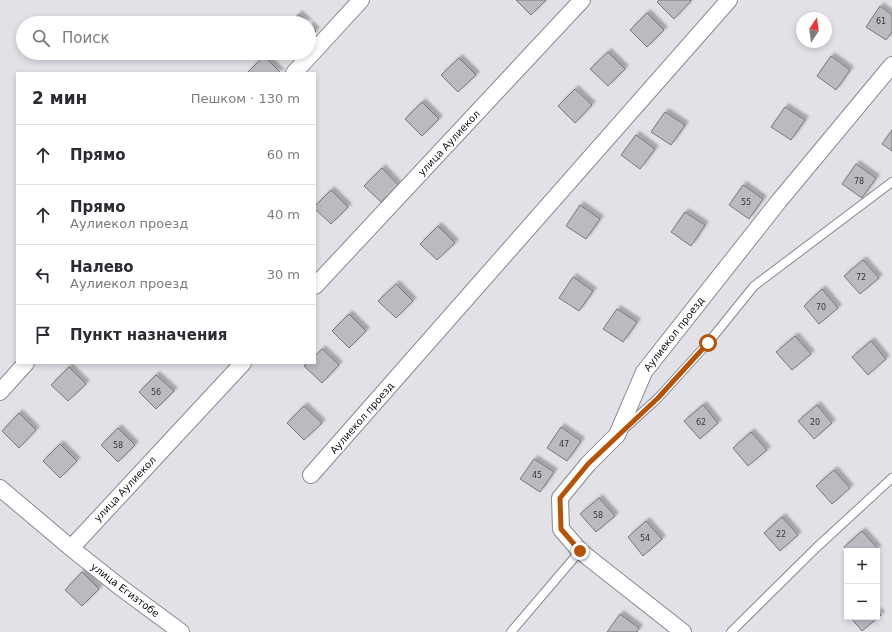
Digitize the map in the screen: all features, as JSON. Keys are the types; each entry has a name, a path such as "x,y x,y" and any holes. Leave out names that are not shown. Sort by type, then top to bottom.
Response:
{"street":[{"path":"316,49 361,0"},
{"name":"улица Аулиекол","path":"316,285 582,0"},
{"name":"Аулиекол проезд","path":"311,475 729,0"},
{"path":"295,72 306,60"},
{"name":"Аулиекол проезд","path":"683,632 580,551 561,529 560,498 588,464 617,435 644,372 769,213 892,65"},
{"path":"0,392 25,364"},
{"name":"улица Аулиекол","path":"71,548 242,364"},
{"path":"0,488 71,548"},
{"name":"улица Егизтобе","path":"71,548 120,587 181,632"}],"lane":[{"path":"617,435 658,398 708,343 754,286 892,182"},
{"path":"731,632 816,548 892,478"},
{"path":"511,632 580,551"}],"building":[{"path":"516,0 546,0 531,15"},
{"path":"659,0 691,1 674,19 657,2"},
{"path":"880,6 892,15 892,32 886,40 866,27"},
{"path":"647,13 664,30 647,47 630,30"},
{"path":"608,52 625,69 608,86 590,69"},
{"path":"831,56 850,70 836,90 817,76"},
{"path":"459,58 476,75 458,92 441,75"},
{"path":"260,60 268,60 280,72 248,72"},
{"path":"575,89 592,105 575,123 558,106"},
{"path":"422,102 439,119 422,136 405,119"},
{"path":"785,107 805,120 791,140 771,127"},
{"path":"665,112 685,125 671,145 651,132"},
{"path":"892,130 892,151 882,144"},
{"path":"636,135 655,149 640,169 621,155"},
{"path":"856,164 876,178 862,198 842,184"},
{"path":"382,168 398,185 381,202 364,186"},
{"path":"743,185 763,199 749,219 729,205"},
{"path":"331,190 348,207 331,224 316,210 316,205"},
{"path":"580,205 600,219 586,239 566,226"},
{"path":"685,212 705,225 691,246 671,232"},
{"path":"438,226 455,243 437,260 420,244"},
{"path":"863,260 879,278 860,294 844,276"},
{"path":"573,277 593,291 579,311 559,298"},
{"path":"396,284 413,301 396,318 378,301"},
{"path":"822,289 838,308 819,324 804,306"},
{"path":"617,309 637,322 623,342 603,329"},
{"path":"349,314 366,331 349,348 332,331"},
{"path":"795,336 811,354 792,370 776,352"},
{"path":"871,341 886,359 868,375 852,357"},
{"path":"322,349 339,365 322,383 304,366 307,364 316,364 316,355"},
{"path":"69,367 86,384 68,401 51,385"},
{"path":"156,375 174,391 156,409 139,392"},
{"path":"703,405 718,423 700,439 684,421"},
{"path":"817,405 832,423 814,439 798,421"},
{"path":"304,406 322,423 304,440 287,423"},
{"path":"19,413 36,430 19,448 2,431"},
{"path":"561,427 581,441 567,461 547,448"},
{"path":"118,428 135,445 118,462 101,445"},
{"path":"751,432 767,450 748,466 733,448"},
{"path":"60,444 77,461 60,478 43,461"},
{"path":"534,459 554,472 540,492 520,479"},
{"path":"834,470 850,488 832,504 816,486"},
{"path":"599,498 615,516 596,532 580,514"},
{"path":"782,517 798,535 780,551 764,533"},
{"path":"646,521 662,539 643,556 628,537"},
{"path":"862,531 877,548 845,548 844,547"},
{"path":"82,572 99,589 82,606 65,590"},
{"path":"620,614 639,628 637,632 607,632"},
{"path":"853,620 875,620 862,631"}],"route":[{"path":"580,551 561,529 560,498 588,464 617,435 658,398 708,343"}]}
